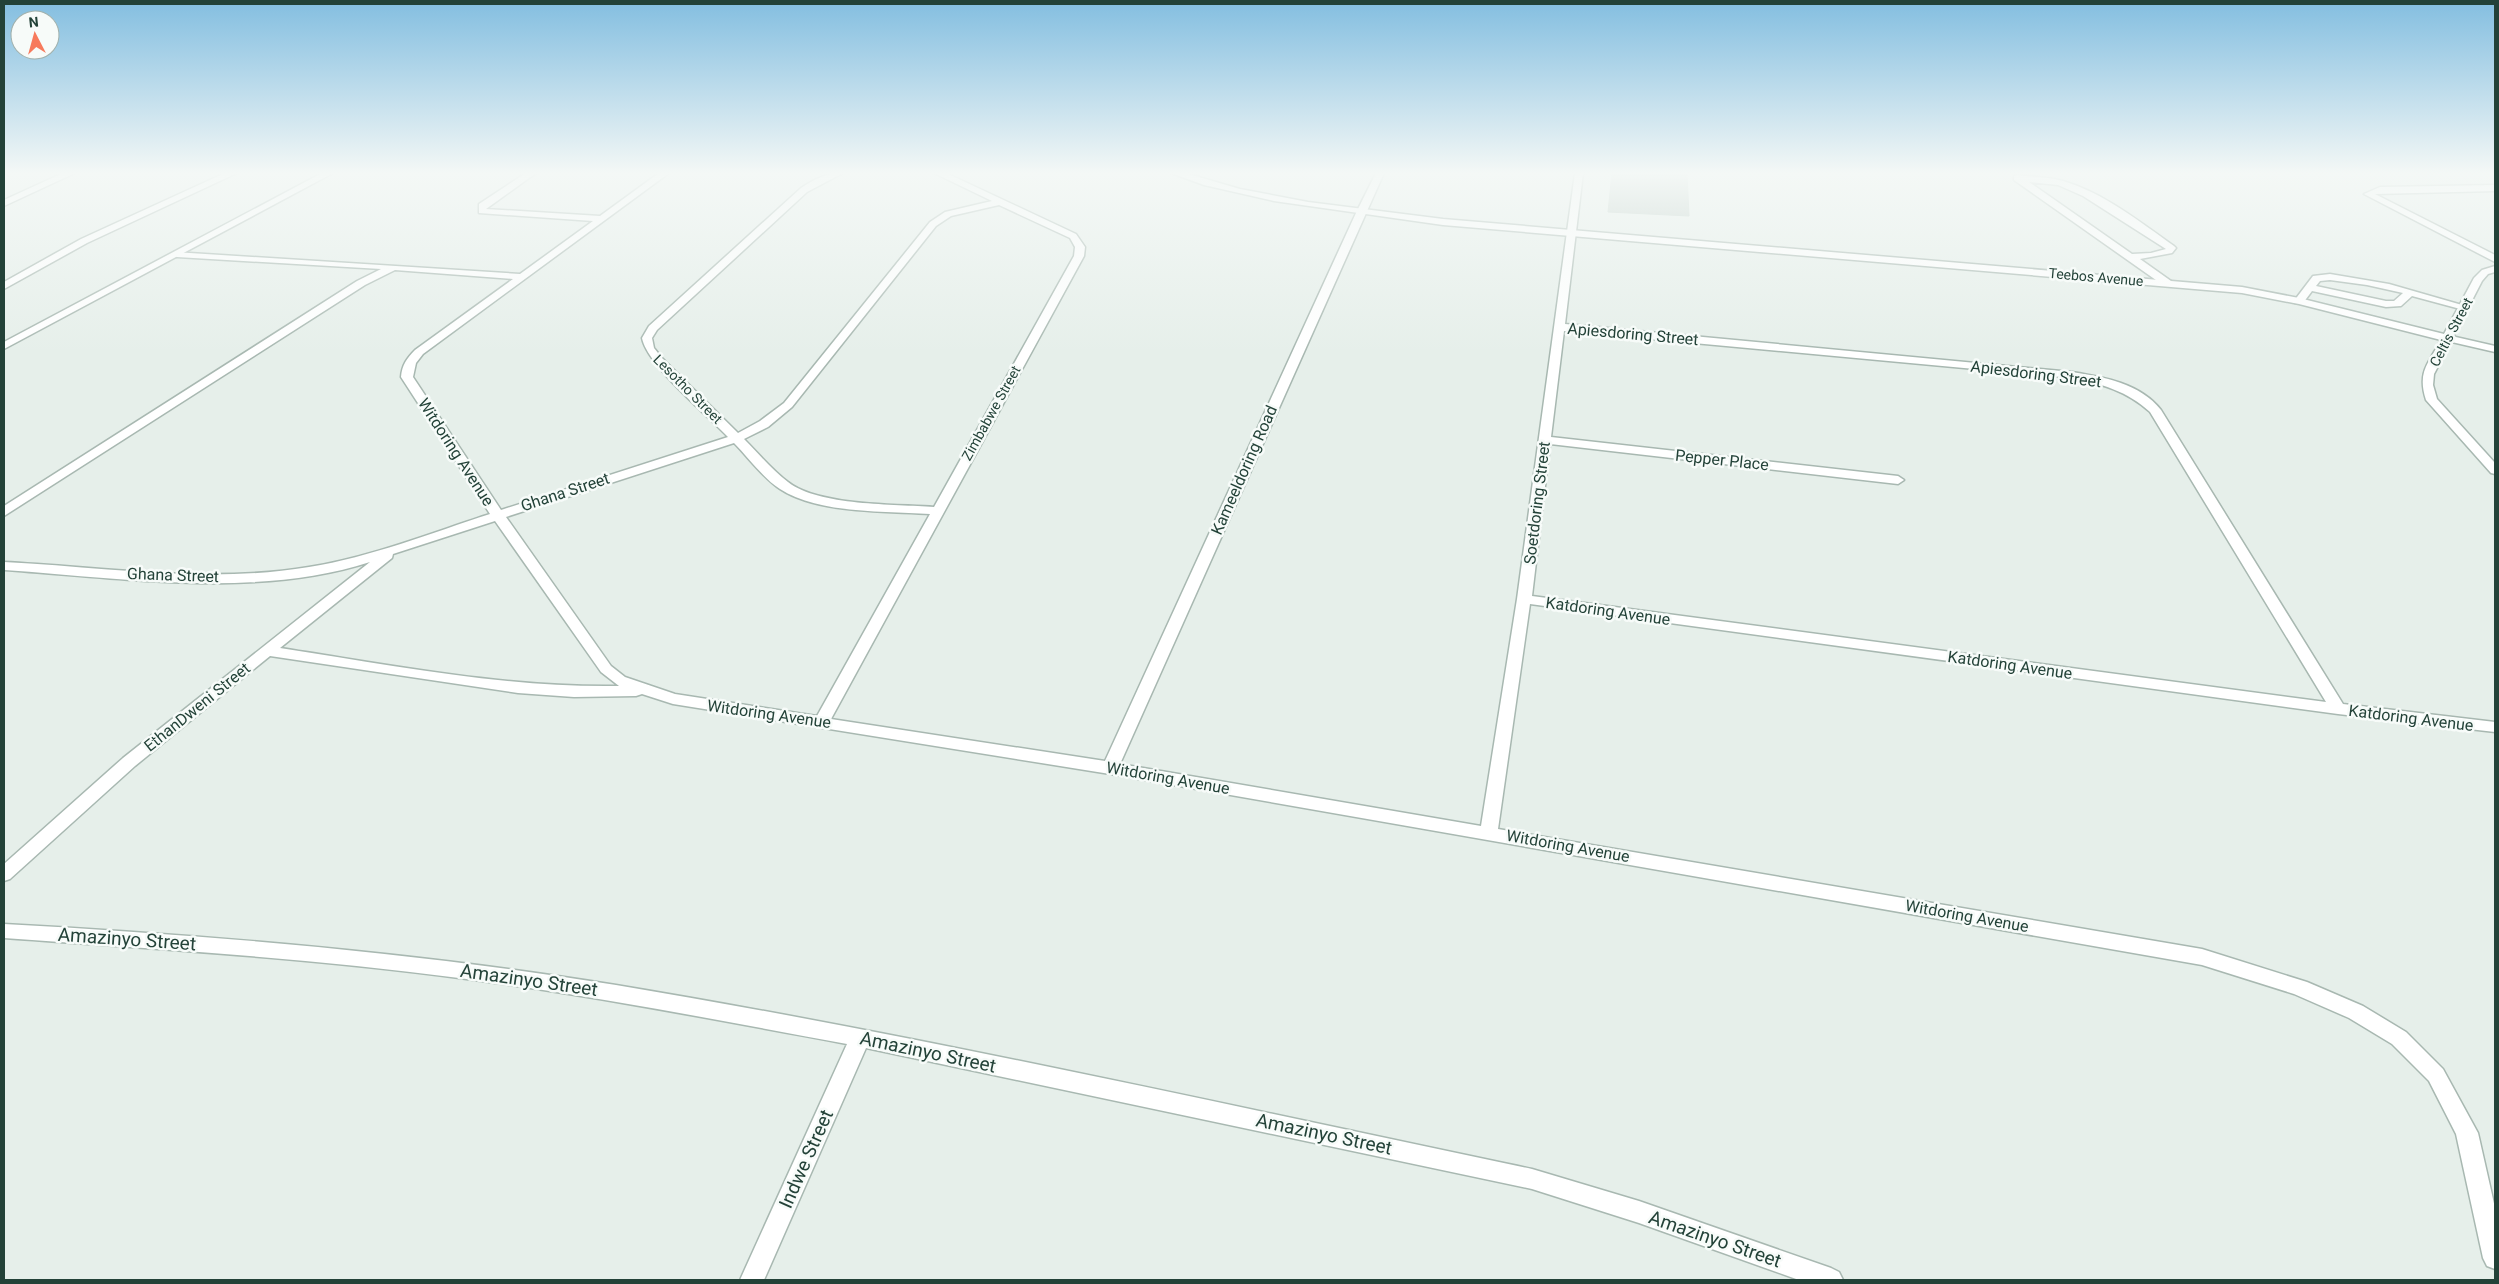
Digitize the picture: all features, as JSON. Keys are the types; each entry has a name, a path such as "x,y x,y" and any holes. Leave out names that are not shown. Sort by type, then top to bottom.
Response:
{"street":[{"path":"4,286 84,241 103,233"},
{"path":"4,346 217,233"},
{"name":"Witdoring Avenue","path":"583,233 419,352 410,361 407,368 407,377 497,514 606,670 620,681 642,691 673,700 822,721 1110,768 2202,957 2300,988 2356,1012 2399,1038 2436,1075 2467,1133 2495,1258"},
{"name":"Lesotho Street","path":"757,233 654,328 647,338 648,348 784,486 799,495 846,503 937,511"},
{"name":"Ghana Street","path":"4,566 140,574 269,577 320,570 396,548 737,438 764,424 788,405 926,233"},
{"name":"Zimbabwe Street","path":"822,721 1079,256 1080,247 1073,236 1066,233"},
{"name":"Kameeldoring Road","path":"1110,768 1351,233"},
{"name":"Teebos Avenue","path":"1559,233 2167,282 2242,290 2299,301 2495,350"},
{"path":"2097,233 2167,282"},
{"path":"2131,257 2151,256 2169,251 2171,248 2147,233"},
{"path":"2444,233 2495,259"},
{"name":"Soetdoring Street","path":"1489,833 1524,599 1560,326 1570,234"},
{"path":"177,254 524,277"},
{"path":"4,512 361,283 394,267"},
{"name":"Celtis Street","path":"2493,466 2432,400 2427,386 2428,374 2478,280 2485,272 2495,269"},
{"path":"2299,301 2317,278 2332,277 2464,307"},
{"path":"2310,288 2386,304 2397,304 2409,293"},
{"name":"Apiesdoring Street","path":"1560,326 2072,375 2122,386 2140,396 2155,410 2338,709"},
{"name":"Pepper Place","path":"1545,440 1898,480"},
{"name":"EthanDweni Street","path":"4,874 129,762 265,651 396,548"},
{"name":"Katdoring Avenue","path":"1524,599 2338,709 2495,727"},
{"path":"265,651 518,688 574,692 642,691"},
{"name":"Amazinyo Street","path":"4,931 272,949 459,970 615,992 860,1038 1532,1179 1639,1212 1831,1280"},
{"name":"Indwe Street","path":"752,1280 860,1038"}]}
